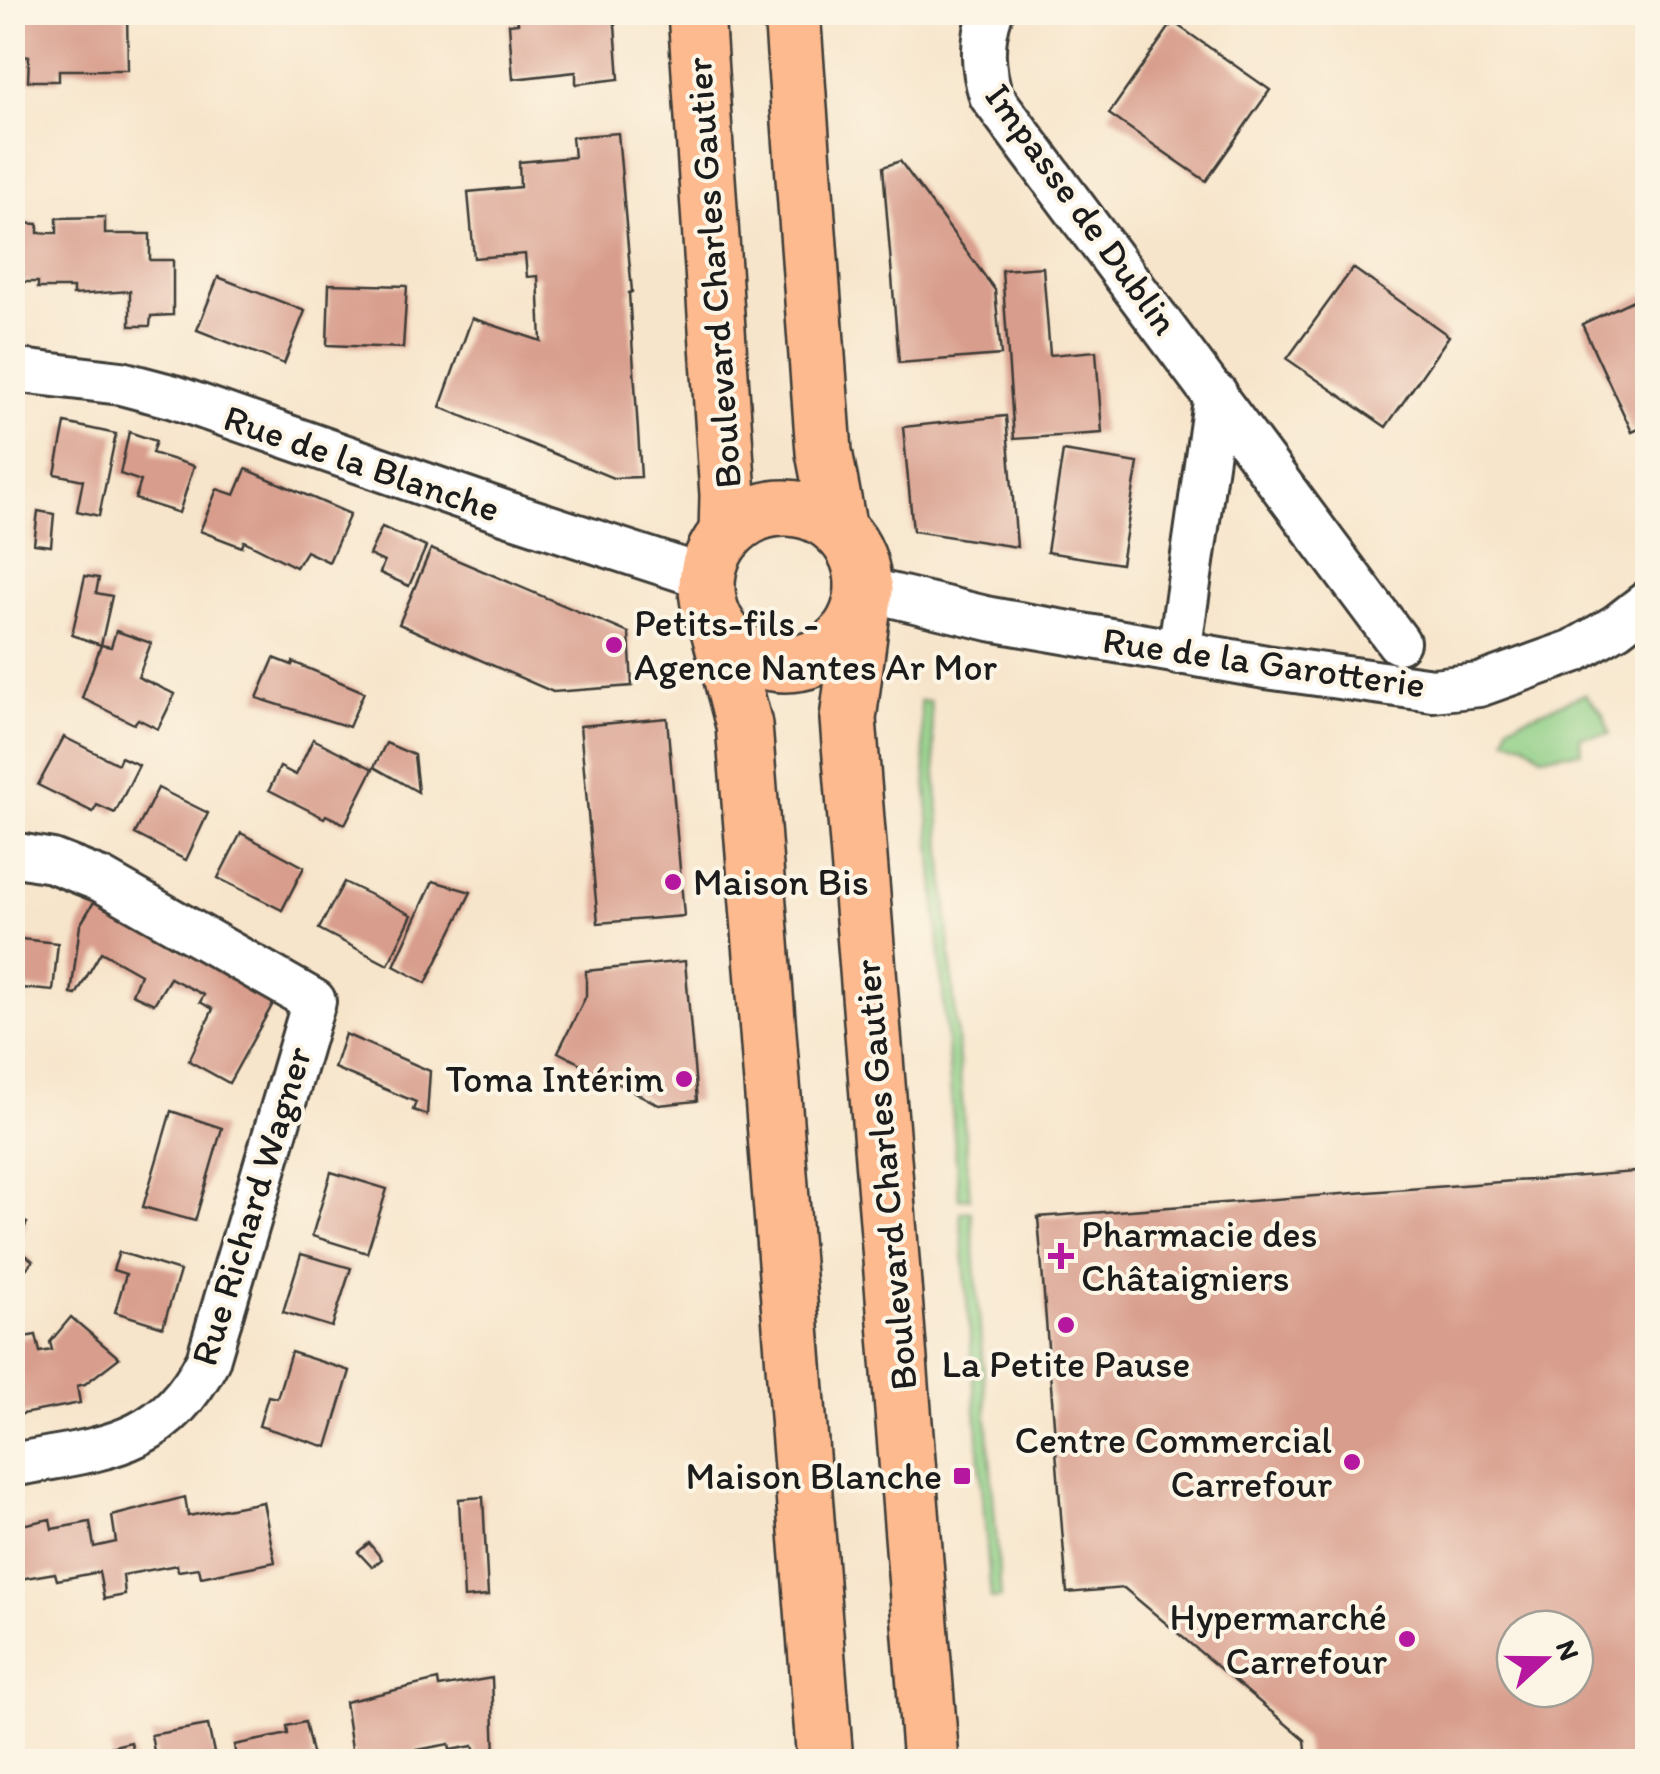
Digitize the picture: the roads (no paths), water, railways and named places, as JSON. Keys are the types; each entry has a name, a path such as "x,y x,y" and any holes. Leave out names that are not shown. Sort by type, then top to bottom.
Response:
{"main road":[{"name":"Boulevard Charles Gautier","path":"696,12 728,495 717,580 744,725 825,1762"},
{"path":"792,12 824,452 839,530"},
{"path":"782,507 824,518 839,530 850,542 862,569 865,589 852,628 833,648 804,663 763,662 744,653 717,580 743,520 782,507"},
{"name":"Boulevard Charles Gautier","path":"865,589 848,718 930,1762"}],"street":[{"name":"Impasse de Dublin","path":"991,12 984,32 983,69 991,96 1398,642"},
{"name":"Rue de la Blanche","path":"12,370 121,384 174,396 507,513 717,580"},
{"path":"1179,653 1216,394"},
{"name":"Rue de la Garotterie","path":"865,589 990,620 1179,653 1432,690 1479,685 1574,651 1618,626 1648,602"},
{"name":"Rue Richard Wagner","path":"12,854 52,861 101,880 314,1001 208,1360 200,1376 174,1410 136,1437 110,1446 12,1465"}],"place":[{"name":"Petits-fils - Agence Nantes Ar Mor","path":"614,645"},
{"name":"Maison Bis","path":"673,882"},
{"name":"Toma Intérim","path":"684,1079"},
{"name":"Pharmacie des Châtaigniers","path":"1061,1256"},
{"name":"La Petite Pause","path":"1066,1325"},
{"name":"Centre Commercial Carrefour","path":"1352,1462"},
{"name":"Maison Blanche","path":"962,1476"},
{"name":"Hypermarché Carrefour","path":"1407,1639"}]}
